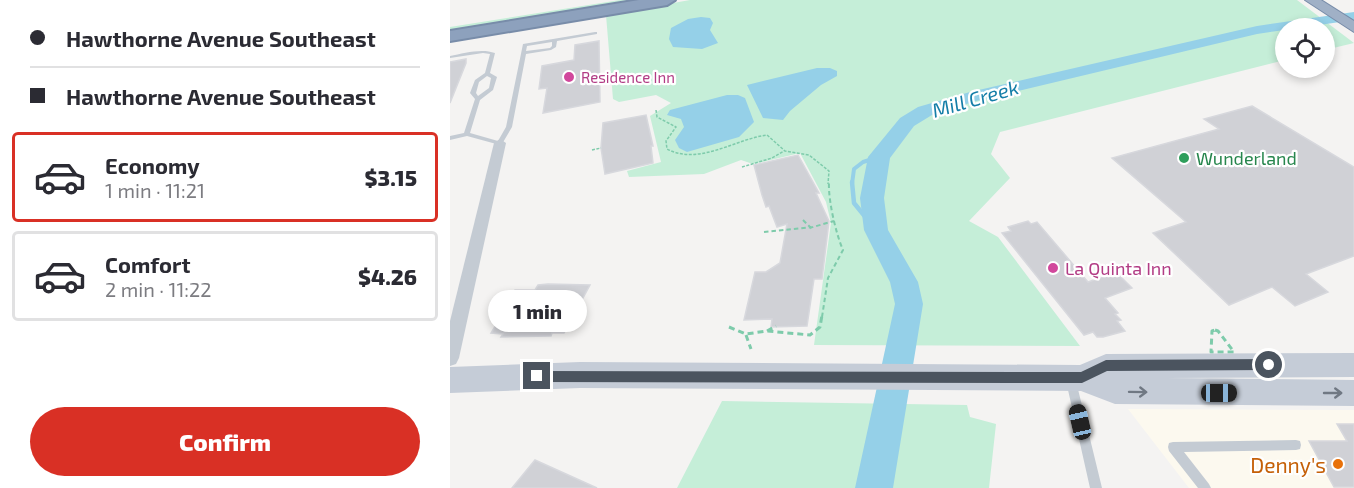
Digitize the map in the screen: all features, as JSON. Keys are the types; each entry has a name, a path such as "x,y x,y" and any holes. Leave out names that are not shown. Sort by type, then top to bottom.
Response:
{"highway":[{"path":"450,23 600,0"},
{"path":"450,36 667,0"},
{"path":"1313,1 1354,28"}],"main road":[{"path":"1076,378 1106,366 1354,365"},
{"path":"450,380 580,375 1076,378 1114,391 1354,393"}],"street":[{"path":"450,358 500,143"}],"lane":[{"path":"450,138 467,134 500,143 509,127 525,45 595,33"},
{"path":"450,57 491,52 487,74 477,81 473,93 478,99"},
{"path":"467,134 478,99 491,89 495,77 487,74"},
{"path":"1076,378 1096,488"},
{"path":"1205,488 1173,447 1296,445"}],"path":[{"path":"656,110 657,117 676,127 666,141 667,149 673,154 685,156 755,136 769,137 783,150 809,155 829,171 828,194 843,250 828,278 820,327 810,335 767,331 746,334 729,327"},
{"path":"592,150 601,148"},
{"path":"742,167 772,159 783,150"},
{"path":"803,220 813,228"},
{"path":"764,232 813,228 834,221"},
{"path":"767,331 776,326"},
{"path":"1215,330 1234,352 1211,352 1211,341 1212,331 1215,330"},
{"path":"746,334 751,349"}],"shaded area":[{"path":"1128,409 1354,410 1354,488 1189,488"}],"green space":[{"path":"620,0 640,0 450,31 450,27"},
{"path":"690,0 1297,0 1321,18 1275,18 1275,63 1000,132 991,154 1010,178 969,221 998,237 1080,346 814,345 831,223 826,202 800,153 753,164 741,160 704,174 629,177 627,171 661,162 650,116 671,103 656,95 619,102 613,99 606,15"},
{"path":"1335,29 1354,43 1335,48"},
{"path":"722,401 967,405 970,417 996,424 989,488 677,488"}],"water":[{"path":"710,18 713,23 710,30 718,43 702,49 673,47 669,39 671,28 688,19"},
{"path":"817,68 830,68 837,71 837,76 821,85 790,111 783,120 763,118 747,85"},
{"path":"727,95 738,95 745,98 754,122 739,137 687,152 679,148 675,140 684,127 681,119 667,115 670,110"}],"building":[{"name":"Residence Inn","path":"599,41 600,102 543,113 547,88 539,89 542,66 574,60 575,45"},
{"path":"466,59 466,63 450,103 450,62"},
{"path":"1252,106 1354,167 1354,256 1306,274 1328,292 1295,306 1272,287 1229,305 1153,233 1186,222 1112,158 1219,129 1204,119"},
{"path":"646,115 653,146 651,146 653,163 605,174 601,148 603,123"},
{"path":"798,155 819,193 816,193 829,221 822,279 814,279 807,326 771,327 772,319 744,320 755,272 766,272 780,263 787,224 777,227 769,206 766,207 754,165"},
{"name":"La Quinta Inn","path":"1028,221 1031,224 1037,222 1088,282 1116,272 1132,288 1105,298 1118,313 1115,314 1121,320 1117,321 1125,331 1103,337 1097,337 1093,332 1084,335 1002,233 1011,231 1008,227"},
{"path":"538,285 590,285 564,333 552,333 551,336 501,337 503,334 491,333 502,315 494,315 507,295 512,295 515,290 535,290"},
{"name":"Denny's","path":"1337,424 1354,424 1354,487 1334,487 1309,441 1347,441"},
{"path":"535,460 597,488 512,488"}],"waterway":[{"name":"Mill Creek","path":"874,488 909,304 904,282 876,230 872,198 879,157 907,122 925,111 970,97 1257,30 1354,16"},
{"path":"852,183 854,169 863,162 879,157"},
{"path":"852,183 854,203 876,230"}],"place":[{"name":"Residence Inn","path":"569,77"},
{"name":"Wunderland","path":"1184,158"},
{"name":"La Quinta Inn","path":"1053,268"},
{"name":"Denny's","path":"1338,464"}],"route":[{"path":"537,376 1082,378 1106,366 1269,365"}]}
